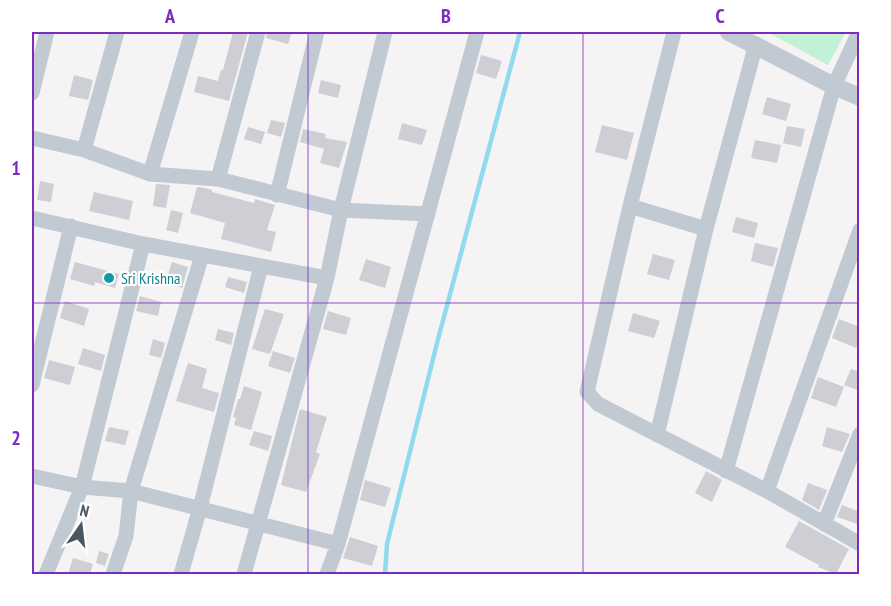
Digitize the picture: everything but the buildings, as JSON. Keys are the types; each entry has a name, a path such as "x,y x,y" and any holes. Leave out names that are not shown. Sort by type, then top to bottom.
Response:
{"street":[{"path":"32,93 47,32"},
{"path":"84,150 117,32"},
{"path":"150,174 192,32"},
{"path":"218,179 258,32"},
{"path":"277,195 317,32"},
{"path":"244,574 327,278 341,210 385,32"},
{"path":"327,574 338,544 477,32"},
{"path":"674,32 630,206 587,392 598,404 767,491 860,544"},
{"path":"729,32 860,97"},
{"path":"726,471 834,86 859,32"},
{"path":"657,435 706,229 756,44"},
{"path":"32,138 84,150 150,174 218,179 341,210 428,214"},
{"path":"630,206 706,229"},
{"path":"32,218 142,244 327,278"},
{"path":"32,385 70,226"},
{"path":"767,491 860,230"},
{"path":"46,574 82,487 142,244"},
{"path":"112,574 126,536 131,491 202,255"},
{"path":"181,574 261,266"},
{"path":"824,524 860,434"},
{"path":"32,476 82,487 131,491 338,544"}],"green space":[{"path":"767,32 846,32 828,65"}],"waterway":[{"path":"385,574 387,544 437,343 520,32"}],"place":[{"name":"Sri Krishna","path":"109,278"}]}
